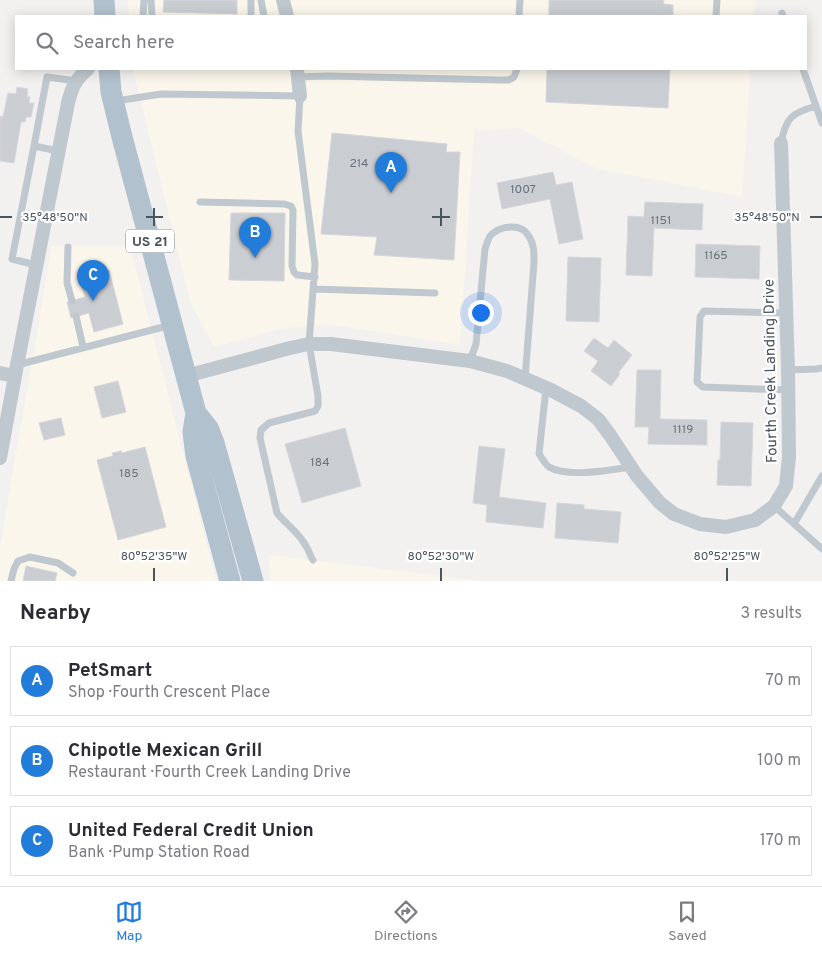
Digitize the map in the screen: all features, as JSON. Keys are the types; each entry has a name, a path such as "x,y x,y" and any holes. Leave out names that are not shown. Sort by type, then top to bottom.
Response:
{"main road":[{"path":"104,0 105,15"},
{"name":"US 21","path":"109,70 111,92 122,137 196,413 208,428 214,443 253,581"},
{"name":"US 21","path":"196,413 193,432 196,456 230,581"}],"street":[{"path":"283,0 287,15"},
{"path":"0,458 68,103 74,84 87,70"},
{"path":"298,73 300,96"},
{"name":"Fourth Creek Landing Drive","path":"186,376 309,344 331,344 470,361 506,370 581,406 598,419 637,476 660,504 674,514 700,524 726,528 755,520 774,506 786,486 789,457 787,313 781,143"},
{"path":"0,373 16,370"}],"lane":[{"path":"143,15 144,0"},
{"path":"151,0 152,15"},
{"path":"251,0 251,15"},
{"path":"261,0 264,15"},
{"path":"519,15 520,0"},
{"path":"716,15 717,0"},
{"path":"298,73 327,76 509,80 514,77 517,70"},
{"path":"803,70 822,123"},
{"path":"36,266 12,259 47,77 76,81"},
{"path":"113,101 161,94 300,96 298,131 315,264 309,344 318,406 315,411 269,424 261,430 260,438 277,513 306,544 312,560"},
{"path":"781,143 784,128 791,116 816,106"},
{"path":"34,146 58,151"},
{"path":"200,202 284,204 291,206 293,210 292,266 294,272 297,275 315,277"},
{"path":"470,361 476,344 485,248 490,235 502,228 516,227 527,232 533,245 534,262 525,379"},
{"path":"68,248 67,284 72,301"},
{"path":"314,289 435,293"},
{"path":"787,313 704,311 700,317 697,382 704,387 788,390"},
{"path":"76,316 83,347"},
{"path":"16,370 83,347 172,324"},
{"path":"788,370 822,368"},
{"path":"546,388 539,454 548,466 563,472 600,472 631,467"},
{"path":"794,524 822,476"},
{"path":"774,506 822,549"},
{"path":"11,581 18,561 30,557 58,563 73,572"}],"shaded area":[{"path":"128,0 756,0 753,15 129,15"},
{"path":"133,70 750,70 742,197 595,168 520,128 474,130 460,345 329,324 278,329 214,347 190,301"},
{"path":"52,246 130,246 216,581 0,581 0,547"},
{"path":"269,555 482,581 271,581"}],"building":[{"path":"164,0 237,0 237,14 163,12"},
{"path":"549,0 664,0 663,4 673,5 673,15 549,15"},
{"path":"547,70 670,70 668,108 546,102"},
{"path":"17,87 28,89 27,97 30,97 29,103 34,103 31,117 26,117 25,122 21,122 14,163 0,161 0,116 3,117 8,93 16,94"},
{"path":"332,133 447,144 446,152 460,152 454,260 374,255 377,237 321,234"},
{"path":"553,172 556,185 572,182 583,239 559,244 550,199 502,209 497,183"},
{"path":"645,202 703,204 702,230 654,228 652,276 626,275 628,216 644,217"},
{"path":"231,213 285,213 284,281 229,280"},
{"path":"696,244 760,246 759,279 695,277"},
{"path":"568,257 601,258 599,322 566,321"},
{"path":"109,270 123,324 94,332 89,313 71,318 67,302 85,297 79,277"},
{"path":"594,338 608,348 614,340 632,355 611,386 591,371 598,361 584,351"},
{"path":"637,370 661,370 660,419 707,420 707,445 648,444 649,427 635,427"},
{"path":"118,381 126,412 102,418 94,387"},
{"path":"61,418 65,435 44,440 39,423"},
{"path":"721,422 753,423 751,486 717,485"},
{"path":"345,428 361,486 302,503 285,444"},
{"path":"479,446 505,449 499,497 546,503 543,528 486,522 487,505 473,503"},
{"path":"145,447 166,527 118,540 97,460 113,456 112,453 121,451 122,453"},
{"path":"557,503 584,505 584,509 621,512 618,543 555,538"},
{"path":"26,566 57,573 55,581 23,581"}],"place":[{"name":"PetSmart","path":"391,193"},
{"name":"Chipotle Mexican Grill","path":"255,258"},
{"name":"United Federal Credit Union","path":"93,301"}]}
